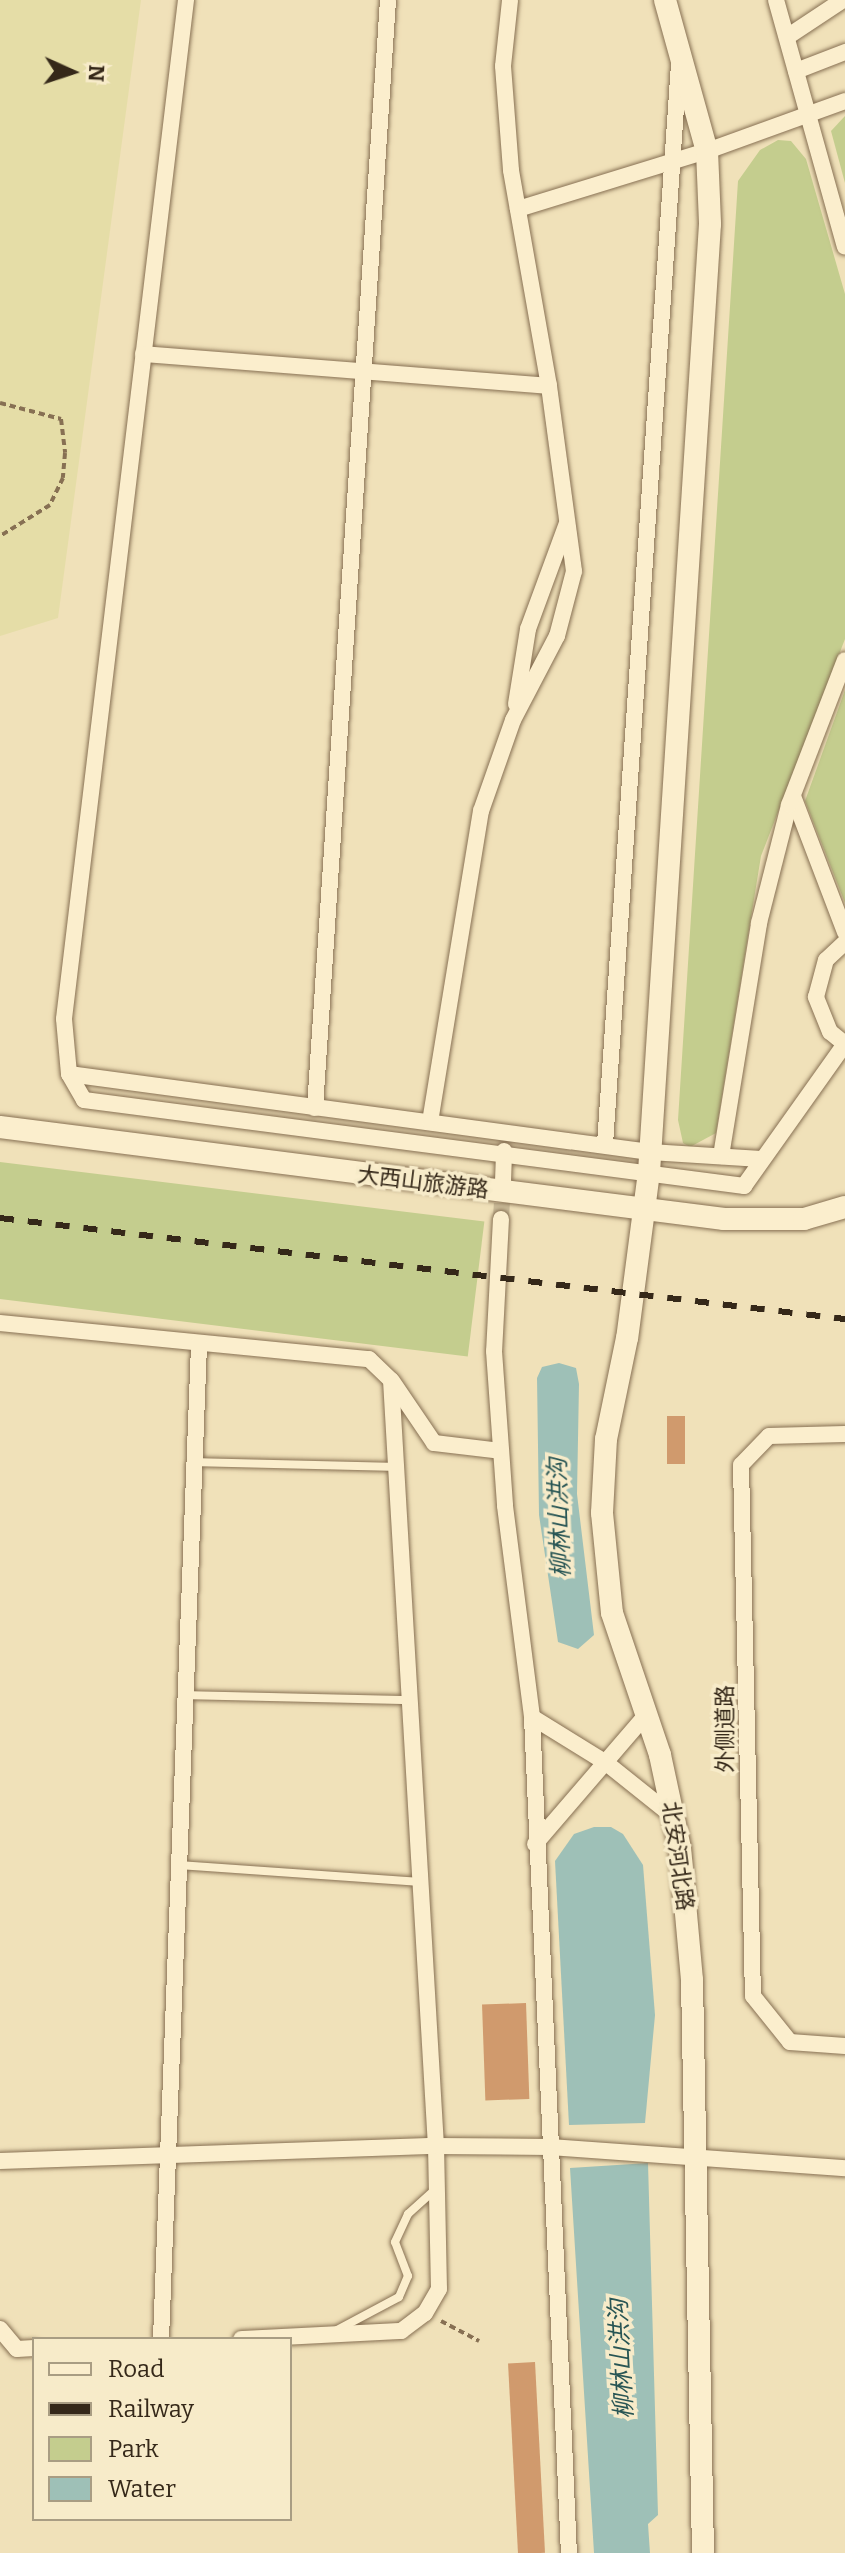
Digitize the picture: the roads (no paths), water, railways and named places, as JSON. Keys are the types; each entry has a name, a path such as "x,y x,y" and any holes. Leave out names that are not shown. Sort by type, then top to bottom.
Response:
{"street":[{"path":"186,0 64,1019 69,1074 84,1100 247,1125 650,1162 721,1156 761,1159"},
{"path":"315,1108 388,0"},
{"path":"430,1122 481,811 513,720 557,636 574,571 549,386 518,209 503,66 510,0"},
{"name":"北安河北路","path":"665,0 707,151 710,224 650,1162 606,1439 602,1513 612,1613 676,1818 692,1980 703,2553"},
{"path":"776,0 845,247"},
{"path":"787,37 843,0"},
{"path":"796,71 845,52"},
{"path":"605,1144 679,58"},
{"path":"518,209 707,151 845,101"},
{"path":"143,354 364,374 549,386"},
{"path":"513,720 528,629 569,518"},
{"path":"721,1156 759,923 793,796 845,660"},
{"path":"793,796 845,932"},
{"path":"69,1074 605,1144 650,1162 744,1186 845,1044 830,1032 816,997 826,960 845,942"},
{"name":"大西山旅游路","path":"0,1127 724,1219 804,1219 845,1207"},
{"path":"503,1182 504,1151"},
{"path":"501,1219 494,1351 501,1451 532,1717 535,1844 569,2553"},
{"path":"0,1323 369,1359 391,1380 434,1443 501,1451"},
{"path":"161,2337 199,1344"},
{"path":"285,2337 401,2331 425,2313 439,2289 436,2146 391,1380"},
{"name":"外侧道路","path":"845,1434 769,1436 741,1465 753,1996 790,2042 845,2046"},
{"path":"535,1844 646,1715"},
{"path":"532,1717 605,1762 676,1818"},
{"path":"0,2161 436,2146 550,2147 845,2168"},
{"path":"0,2329 17,2349 32,2348"}],"lane":[{"path":"194,1462 396,1467"},
{"path":"185,1695 410,1700"},
{"path":"179,1865 421,1882"},
{"path":"329,2335 399,2297 408,2276 395,2242 408,2214 437,2188"}],"water":[{"name":"柳林山洪沟","path":"559,1363 576,1368 579,1384 577,1494 594,1635 578,1649 558,1642 539,1515 537,1378 542,1367"},
{"path":"594,1827 611,1827 623,1834 643,1865 655,2015 645,2123 569,2125 555,1861 574,1834"},
{"name":"柳林山洪沟","path":"648,2163 658,2515 648,2524 650,2553 594,2553 570,2168"}],"tunnel":[{"path":"501,1219 503,1182"}],"railway":[{"path":"0,1218 845,1319"}]}
